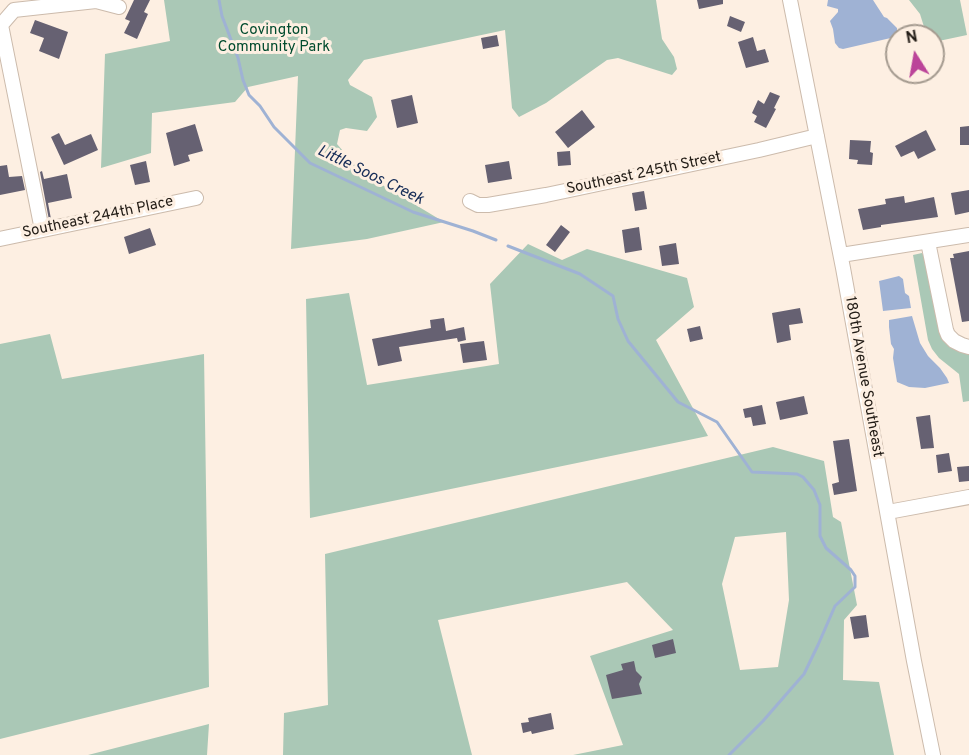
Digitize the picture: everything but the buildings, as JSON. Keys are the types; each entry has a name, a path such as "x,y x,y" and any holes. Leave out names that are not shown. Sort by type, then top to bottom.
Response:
{"street":[{"name":"180th Avenue Southeast","path":"790,0 841,255 933,755"},
{"path":"42,230 1,25 14,10 96,1 119,7"},
{"name":"Southeast 245th Street","path":"470,201 478,205 488,205 546,195 818,136"},
{"name":"Southeast 244th Place","path":"0,239 196,198"},
{"path":"841,255 969,235"},
{"path":"928,242 945,330 954,341 969,347"},
{"path":"888,512 969,497"}],"green space":[{"name":"Covington Community Park","path":"164,0 656,0 662,39 674,57 677,69 672,75 618,58 607,60 546,103 519,117 512,108 505,30 364,60 348,80 350,85 372,97 377,117 367,131 346,128 340,130 337,144 361,172 444,222 367,239 291,249 298,76 248,87 235,102 152,113 151,153 101,168 105,54 170,41"},
{"path":"909,0 960,0 967,35 945,40 945,24 923,24 920,14"},
{"path":"528,244 562,260 587,249 687,278 694,307 656,340 708,436 310,518 306,299 349,293 367,385 499,364 490,284"},
{"path":"922,253 926,259 939,331 951,347 969,352 969,401 963,402 959,374 939,358 928,340 913,255"},
{"path":"50,334 62,379 204,354 209,687 0,739 0,344"},
{"path":"773,447 824,461 833,517 841,522 857,605 844,620 843,680 879,682 894,755 573,755 623,745 590,656 673,630 627,582 438,620 472,755 283,755 284,713 328,705 325,554","holes":["786,532 789,600 778,667 740,670 722,584 735,537"]},
{"path":"209,724 207,755 88,755"}],"water":[{"path":"828,0 873,0 884,17 893,24 885,24 885,39 839,48 835,43 830,21 838,9 827,6"},
{"path":"899,276 903,279 911,308 883,311 879,281"},
{"path":"912,316 920,343 949,383 925,388 909,387 897,382 889,320"}],"waterway":[{"name":"Little Soos Creek","path":"219,0 222,16 249,95 260,106 274,127 310,163 413,212 496,240"},
{"name":"Little Soos Creek","path":"508,246 580,274 613,296 618,319 628,341 678,402 717,422 752,472 797,474 803,477 814,490 820,505 820,536 826,548 855,576 855,587 835,606 804,674 763,721 729,755"}]}
